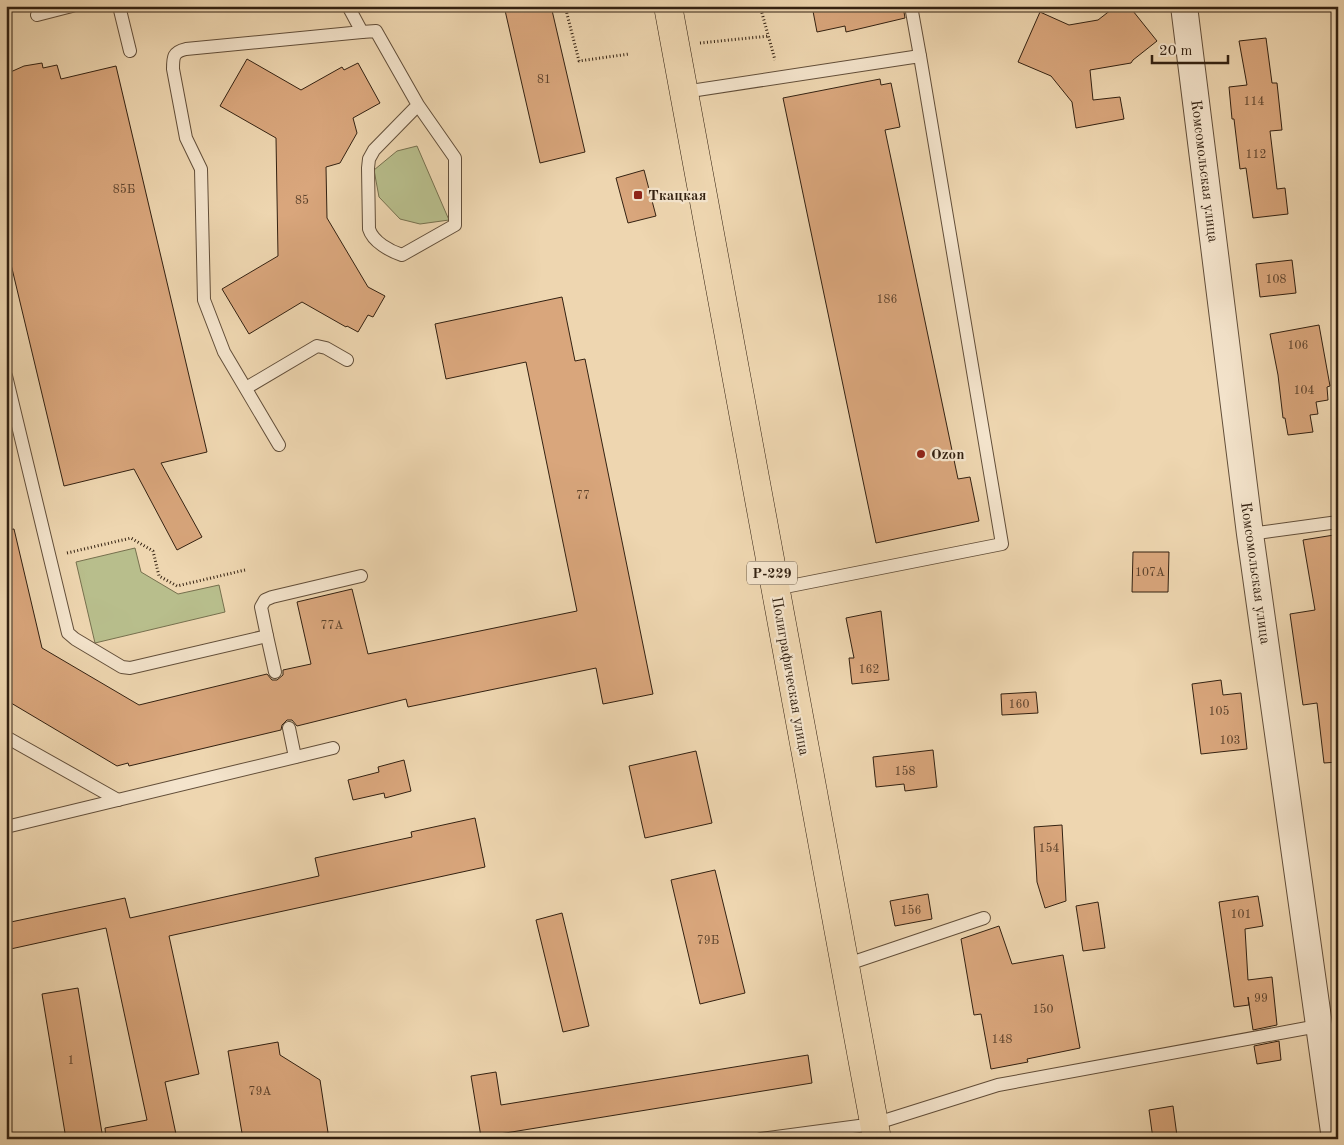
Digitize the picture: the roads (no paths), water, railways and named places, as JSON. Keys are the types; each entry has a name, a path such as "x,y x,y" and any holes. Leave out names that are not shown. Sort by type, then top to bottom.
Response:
{"main road":[{"name":"Полиграфическая улица","path":"668,6 876,1132"}],"street":[{"name":"Комсомольская улица","path":"1184,6 1250,534 1335,1139"}],"lane":[{"path":"37,15 72,6"},
{"path":"119,6 130,51"},
{"path":"348,6 362,32"},
{"path":"775,589 1002,544 911,6"},
{"path":"280,445 224,352 204,300 201,169 186,138 173,70 173,58 178,51 186,48 376,31 418,105 455,158 456,225 402,254 377,242 371,236 369,229 369,158 374,150 418,105"},
{"path":"684,92 920,56"},
{"path":"246,388 317,346 326,348 347,360"},
{"path":"6,376 68,633 74,639 126,668 267,636"},
{"path":"1250,534 1338,522"},
{"path":"275,672 261,607 265,600 361,576"},
{"path":"288,728 295,757"},
{"path":"6,737 118,800"},
{"path":"6,827 333,748"},
{"path":"845,965 984,918"},
{"path":"761,1139 876,1132 998,1085 1318,1026"}],"place":[{"name":"Ткацкая","path":"638,195"},
{"name":"Ozon","path":"921,454"}]}
